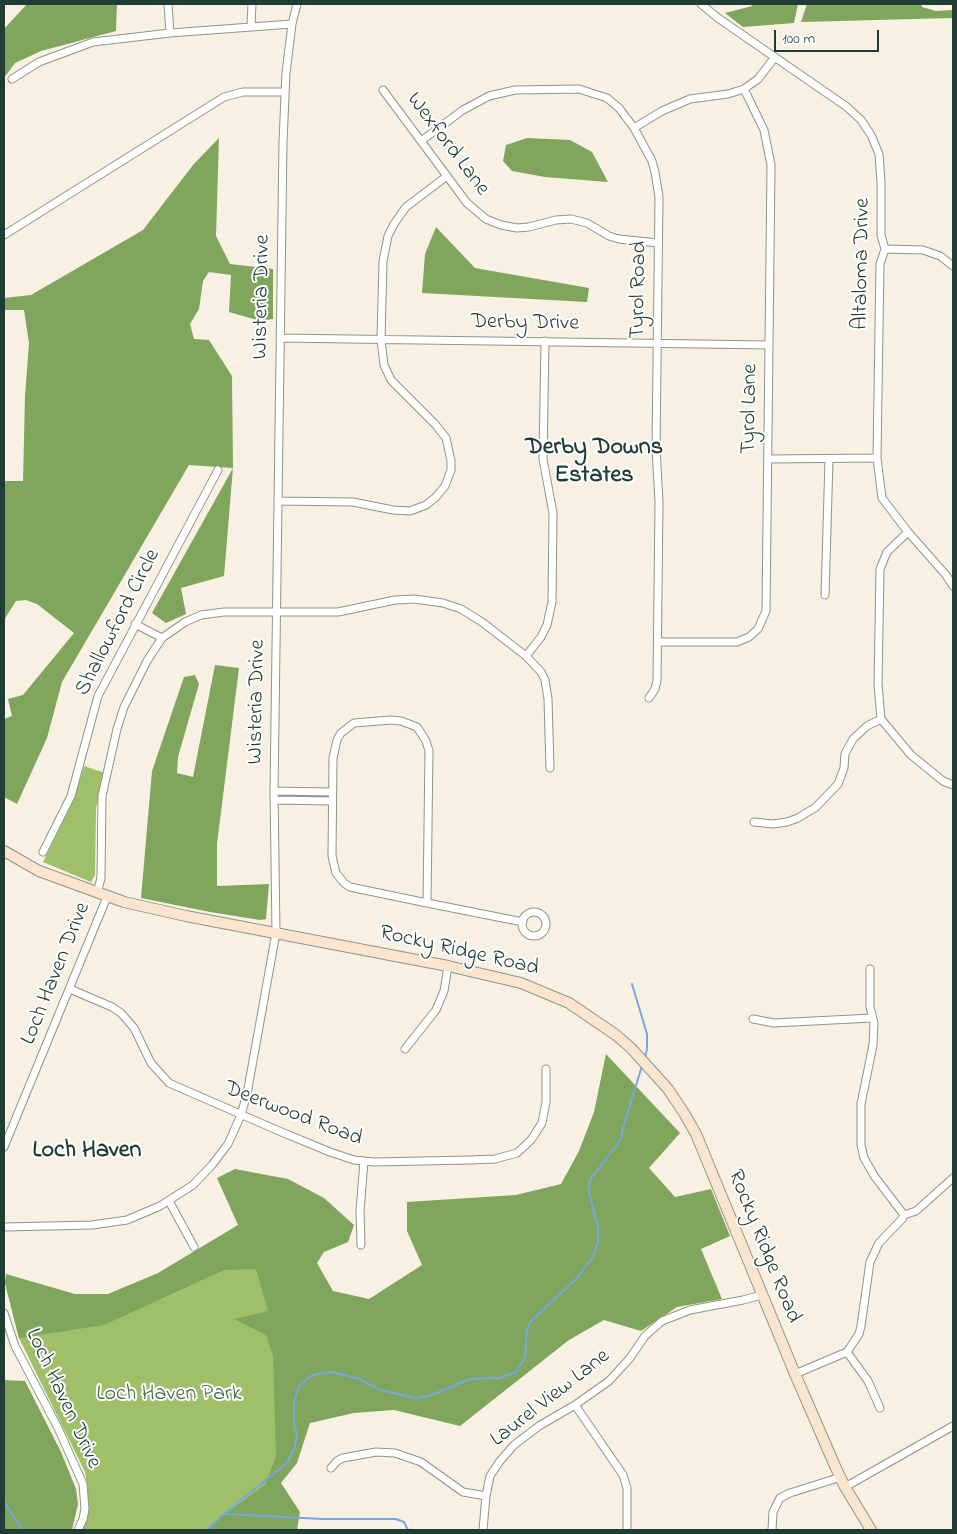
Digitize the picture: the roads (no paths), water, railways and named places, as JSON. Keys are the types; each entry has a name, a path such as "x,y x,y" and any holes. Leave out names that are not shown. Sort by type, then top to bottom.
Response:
{"main road":[{"name":"Rocky Ridge Road","path":"4,851 39,871 102,895 159,910 502,977 540,990 569,1003 616,1036 662,1082 681,1108 696,1134 795,1374 841,1477 871,1530"}],"street":[{"path":"168,4 170,32"},
{"path":"251,26 252,4"},
{"name":"Wisteria Drive","path":"4,1227 92,1225 127,1220 169,1201 193,1185 228,1144 241,1115 252,1072 276,933 274,792 285,92 292,24 297,4"},
{"name":"Altaloma Drive","path":"701,4 718,18 847,107 861,120 871,135 878,154 882,182 881,235 885,249 880,264 877,458 882,498 953,586"},
{"path":"12,79 40,62 92,42 170,32 292,24"},
{"path":"634,128 685,100 699,96 728,94 744,89 758,79 775,57"},
{"name":"Tyrol Road","path":"421,141 477,102 501,93 529,89 579,89 596,93 614,103 634,128 647,150 655,172 659,197 656,448 659,502 658,642 657,681 655,689 649,698"},
{"name":"Tyrol Lane","path":"658,642 737,642 749,637 762,623 767,603 770,152 764,130 744,89"},
{"name":"Wexford Lane","path":"383,90 474,210 486,219 501,225 523,227 571,219 587,223 609,236 619,239 658,243"},
{"path":"4,235 224,97 244,92 285,92"},
{"path":"278,500 353,502 376,505 393,510 410,511 426,505 441,492 448,478 452,462 446,438 435,424 391,380 384,365 381,340 383,261 388,236 406,207 447,176"},
{"path":"885,249 923,250 940,256 953,266"},
{"name":"Derby Drive","path":"280,338 769,345"},
{"path":"526,656 541,637 547,625 552,602 553,513 543,459 545,341"},
{"path":"768,459 828,460 877,458"},
{"path":"825,595 828,460"},
{"name":"Shallowford Circle","path":"43,852 71,796 98,696 218,470"},
{"path":"908,532 887,552 880,569 878,684 881,719 911,755 943,781 953,785"},
{"path":"135,624 162,638 185,622 211,613 338,612 405,599 434,601 452,606 470,614 538,667 545,680 548,700 550,768"},
{"name":"Loch Haven Drive","path":"4,1148 70,989 102,895 102,796 117,730 124,707 146,661 162,638"},
{"path":"754,822 773,824 787,822 798,818 816,807 838,784 844,768 845,754 853,739 867,726 881,719"},
{"path":"427,903 430,757 426,741 417,727 401,721 363,722 348,727 341,733 334,748 332,792 332,856 336,873 344,884 357,889 427,903 523,922"},
{"path":"274,792 332,792"},
{"path":"274,800 332,801"},
{"path":"405,1048 436,1010 444,991 448,966"},
{"path":"870,969 870,1007 874,1023 873,1045 861,1104 861,1146 864,1158 875,1178 904,1215"},
{"name":"Deerwood Road","path":"70,989 112,1007 121,1013 134,1028 152,1063 169,1083 330,1152 364,1161 429,1162 495,1159 517,1153 531,1140 542,1123 546,1102 546,1069"},
{"path":"753,1019 774,1022 872,1018"},
{"path":"361,1245 360,1211 364,1161"},
{"path":"795,1374 847,1352 859,1334 870,1262 879,1243 902,1220 904,1215 916,1211 953,1178"},
{"path":"169,1201 194,1247"},
{"name":"Laurel View Lane","path":"483,1530 488,1484 494,1468 514,1445 539,1426 575,1405 615,1375 630,1358 645,1336 662,1321 690,1310 743,1300 762,1294"},
{"name":"Loch Haven Drive","path":"4,1313 15,1346 58,1428 83,1484 85,1509 78,1530"},
{"path":"847,1352 868,1381 880,1408"},
{"path":"575,1405 623,1474 627,1488 627,1530"},
{"path":"846,1487 953,1426"},
{"path":"331,1468 337,1461 343,1458 376,1452 395,1453 421,1462 463,1492 486,1496"},
{"path":"772,1530 773,1512 780,1498 841,1477"}],"waterway":[{"path":"632,984 647,1034 645,1057"},
{"path":"207,1530 287,1463 295,1447 297,1434 294,1423 294,1403 299,1386 312,1375 333,1372 359,1379 380,1390 416,1398 429,1396 470,1379 500,1378 516,1372 525,1357 527,1331 530,1322 576,1279 592,1258 598,1243 598,1227 588,1188 590,1180 621,1139 642,1066"},
{"path":"4,1501 22,1530"},
{"path":"226,1514 323,1519 396,1519 404,1522 408,1530"}],"district":[{"name":"Derby Downs Estates","path":"594,463"},
{"name":"Loch Haven","path":"87,1152"}],"park label":[{"name":"Loch Haven Park","path":"169,1395"}]}
